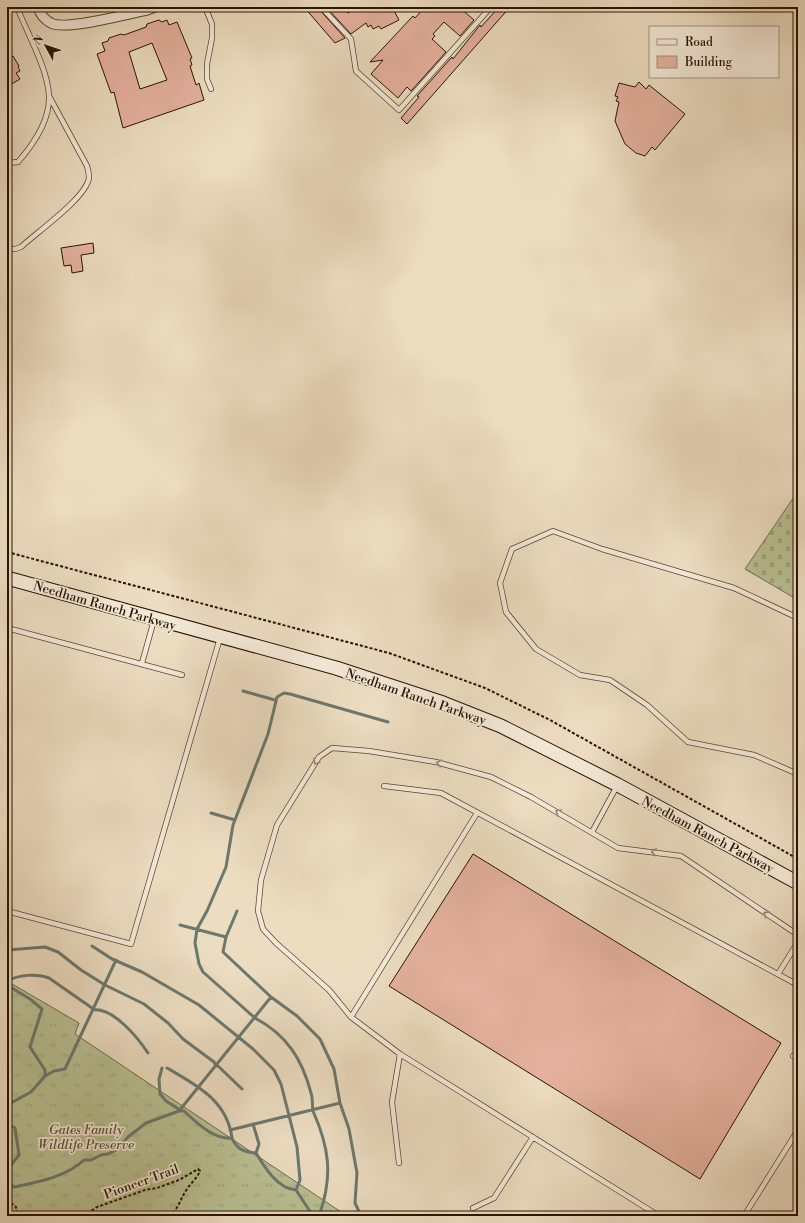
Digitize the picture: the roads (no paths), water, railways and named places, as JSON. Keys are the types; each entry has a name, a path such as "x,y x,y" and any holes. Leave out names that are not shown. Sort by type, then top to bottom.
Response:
{"street":[{"path":"38,7 41,15 52,24 70,26 155,7"},
{"name":"Needham Ranch Parkway","path":"7,578 220,638 336,668 443,703 501,726 618,785 798,883"}],"lane":[{"path":"7,250 15,249 21,246 76,201 89,178 87,166 49,96 43,69 17,7"},
{"path":"205,7 212,24 212,38 207,64 207,79 211,89"},
{"path":"321,7 351,39 356,71 399,110 491,7"},
{"path":"7,163 18,162 38,134 48,110 49,96"},
{"path":"798,618 734,588 602,549 552,531 512,549 500,583 506,612 536,649 580,675 610,680 647,705 688,742 754,755 798,774"},
{"path":"142,663 154,619"},
{"path":"7,628 142,663 182,675"},
{"path":"7,911 131,944 220,638"},
{"path":"659,1216 400,1054 352,1017 329,990 263,929 258,911 262,880 277,825 319,757 332,748 369,751 436,762 491,777 592,832 618,848 681,856 798,936"},
{"path":"592,832 618,785"},
{"path":"384,786 441,793 798,985"},
{"path":"352,1017 477,813"},
{"path":"778,974 798,942"},
{"path":"399,1163 392,1102 400,1054"},
{"path":"793,1056 798,1060"},
{"path":"744,1216 798,1130"},
{"path":"473,1208 494,1198 532,1137"}],"waterway":[{"path":"243,691 275,700"},
{"path":"320,1213 327,1186 328,1174 326,1149 313,1111 312,1095 303,1069 292,1049 276,1032 255,1018 203,972 199,964 195,943 197,929 207,911 226,867 233,825 268,734 277,697 284,693 290,694 388,722"},
{"path":"211,813 235,820"},
{"path":"237,911 226,937 223,952 271,997 297,1016 320,1039 334,1069 340,1103 349,1129 357,1173 355,1203 361,1216"},
{"path":"180,925 226,937"},
{"path":"92,946 112,959 142,972 199,1005 253,1049 274,1070 281,1084 297,1147 300,1180 296,1190"},
{"path":"7,950 45,947 58,952 81,970 105,985 144,1004 168,1023 183,1039 214,1062 216,1066 218,1066 242,1089"},
{"path":"7,1108 11,1103 31,1092 45,1076 54,1071 65,1069 116,960"},
{"path":"7,981 28,975 44,976 49,978 93,1010 101,1010 117,1018 148,1053"},
{"path":"7,985 30,999 42,1009 30,1047 45,1070 45,1076"},
{"path":"7,1181 14,1187 42,1181 60,1175 69,1171 84,1160 91,1160 116,1150 128,1137 146,1123 179,1111 271,997"},
{"path":"162,1068 159,1079 160,1094 166,1101 180,1110"},
{"path":"167,1068 199,1088 217,1104 224,1113 232,1138"},
{"path":"230,1130 340,1103"},
{"path":"180,1111 184,1111 212,1134 225,1138 232,1138 236,1145 242,1150 256,1153 268,1171 278,1182 289,1189 296,1190 313,1216"},
{"path":"7,1124 15,1128 19,1155 11,1165 7,1177"},
{"path":"253,1124 259,1144 256,1153"}],"park label":[{"name":"Gates Family Wildlife Preserve","path":"86,1136"}]}
